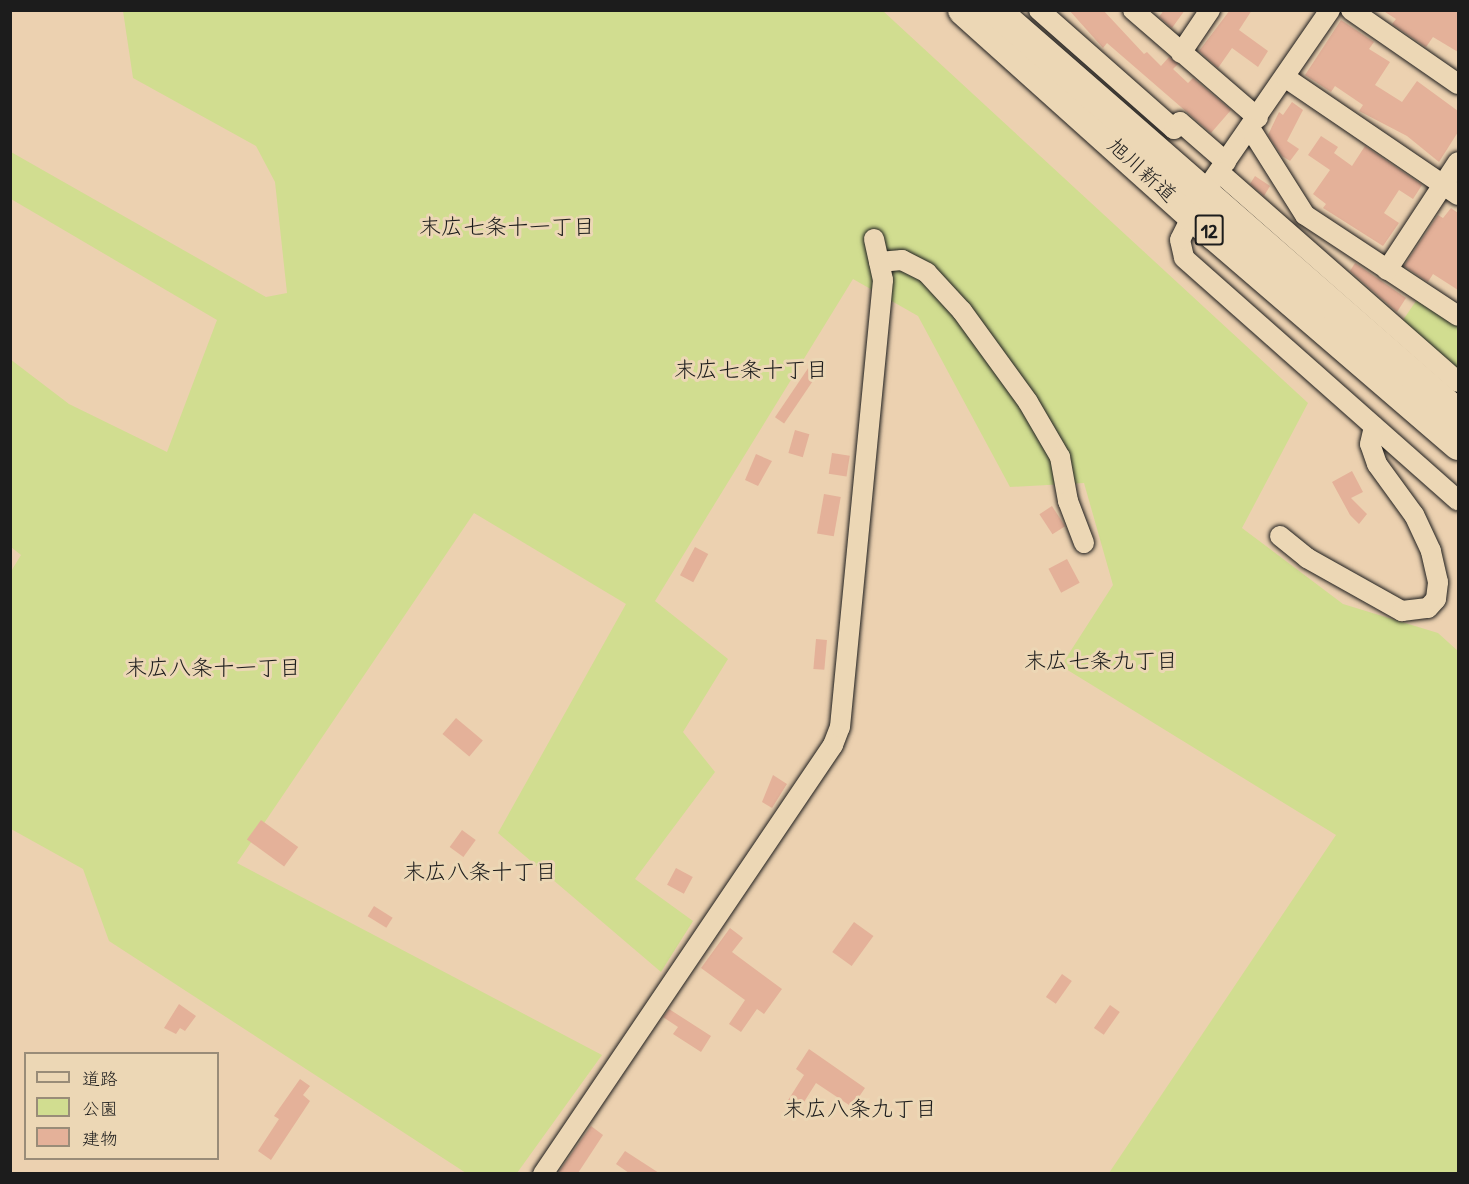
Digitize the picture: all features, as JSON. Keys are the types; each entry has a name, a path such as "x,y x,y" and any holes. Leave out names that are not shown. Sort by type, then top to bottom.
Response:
{"highway":[{"name":"旭川新道","path":"963,10 1210,185 1458,445"},
{"name":"旭川新道","path":"995,10 1115,93 1210,185 1458,414"}],"street":[{"path":"1039,10 1115,93 1174,129 1180,122 1210,185 1458,382"},
{"path":"1133,10 1254,123 1305,214 1458,316"},
{"path":"1181,53 1210,10"},
{"path":"1330,10 1286,78 1210,185 1180,240 1184,258 1458,500"},
{"path":"1351,10 1458,84"},
{"path":"1286,78 1451,190"},
{"path":"1387,270 1451,190 1458,162"},
{"path":"543,1173 833,745 840,727 883,280 874,239"},
{"path":"879,262 902,260 927,273 962,310 1028,402 1060,457 1068,501 1084,543"},
{"path":"1280,536 1307,558 1402,611 1428,608 1436,599 1438,582 1431,551 1414,515 1377,464 1370,444 1374,426"}],"green space":[{"path":"123,11 883,11 1308,403 1242,528 1343,604 1438,633 1458,651 1458,1173 1109,1173 1336,835 1061,666 1113,585 1084,483 1010,487 918,316 853,279 655,601 728,659 683,732 715,772 635,879 693,921 661,972 498,833 626,604 474,513 237,863 602,1055 517,1173 466,1173 109,941 83,869 11,829 10,573 21,555 11,547 10,359 69,404 167,452 217,320 11,199 11,152 266,297 287,293 275,182 256,146 133,78"},
{"path":"1418,298 1458,326 1458,373 1401,323"}],"building":[{"path":"1069,10 1103,10 1144,54 1147,52 1161,66 1169,57 1178,64 1173,69 1188,83 1193,78 1231,110 1211,133 1107,43 1103,48"},
{"path":"1164,10 1185,10 1172,28 1159,17"},
{"path":"1230,10 1252,10 1239,30 1268,51 1258,67 1232,48 1218,68 1199,51"},
{"path":"1382,10 1458,10 1458,52 1433,37 1426,47 1392,24 1396,19"},
{"path":"1341,20 1374,42 1369,49 1390,62 1375,85 1402,102 1417,81 1458,111 1458,132 1439,162 1407,136 1359,111 1363,105 1335,86 1331,92 1305,75"},
{"path":"1292,102 1303,110 1287,141 1299,149 1290,161 1282,156 1268,135 1279,112 1283,115"},
{"path":"1321,136 1338,147 1334,153 1352,166 1365,146 1422,185 1413,199 1399,190 1384,213 1399,223 1383,246 1323,208 1326,204 1313,194 1330,170 1308,155"},
{"path":"1255,176 1270,186 1264,196 1250,184"},
{"path":"1451,208 1458,213 1458,290 1433,274 1428,282 1404,266 1438,215 1443,218"},
{"path":"1355,263 1406,298 1397,312 1350,271"},
{"path":"813,361 822,367 784,424 775,417"},
{"path":"795,430 809,434 803,457 788,453"},
{"path":"832,453 850,456 846,477 829,474"},
{"path":"756,454 772,461 758,486 745,480"},
{"path":"1352,471 1363,492 1351,498 1367,514 1359,524 1350,515 1332,482"},
{"path":"824,494 841,497 834,536 817,533"},
{"path":"1052,506 1065,526 1052,534 1039,514"},
{"path":"695,547 708,554 693,582 680,575"},
{"path":"1067,559 1080,583 1061,593 1048,569"},
{"path":"816,639 827,640 824,670 813,669"},
{"path":"456,718 483,740 469,757 443,734"},
{"path":"773,775 787,784 772,808 762,802"},
{"path":"261,820 298,847 284,866 247,839"},
{"path":"462,830 476,840 463,857 450,847"},
{"path":"676,868 693,877 684,894 667,885"},
{"path":"374,906 393,918 386,928 368,916"},
{"path":"854,922 873,936 852,966 832,952"},
{"path":"730,928 743,938 732,952 782,989 764,1014 757,1009 741,1032 729,1024 745,1000 701,968"},
{"path":"1062,974 1072,981 1056,1004 1046,997"},
{"path":"179,1004 196,1016 185,1031 180,1028 176,1034 164,1028"},
{"path":"1110,1005 1120,1012 1104,1035 1094,1028"},
{"path":"669,1009 711,1036 701,1052 673,1034 678,1027 663,1017"},
{"path":"809,1049 865,1088 852,1107 816,1083 797,1113 785,1105 804,1075 796,1069"},
{"path":"300,1079 310,1086 303,1095 310,1101 271,1160 258,1151 279,1119 274,1116"},
{"path":"591,1126 603,1135 578,1173 558,1173"},
{"path":"625,1151 659,1173 629,1173 616,1164"}],"district":[{"name":"末広七条十一丁目","path":"507,227"},
{"name":"末広七条十丁目","path":"751,370"},
{"name":"末広七条九丁目","path":"1101,661"},
{"name":"末広八条十一丁目","path":"213,668"},
{"name":"末広八条十丁目","path":"480,872"},
{"name":"末広八条九丁目","path":"860,1109"}]}
